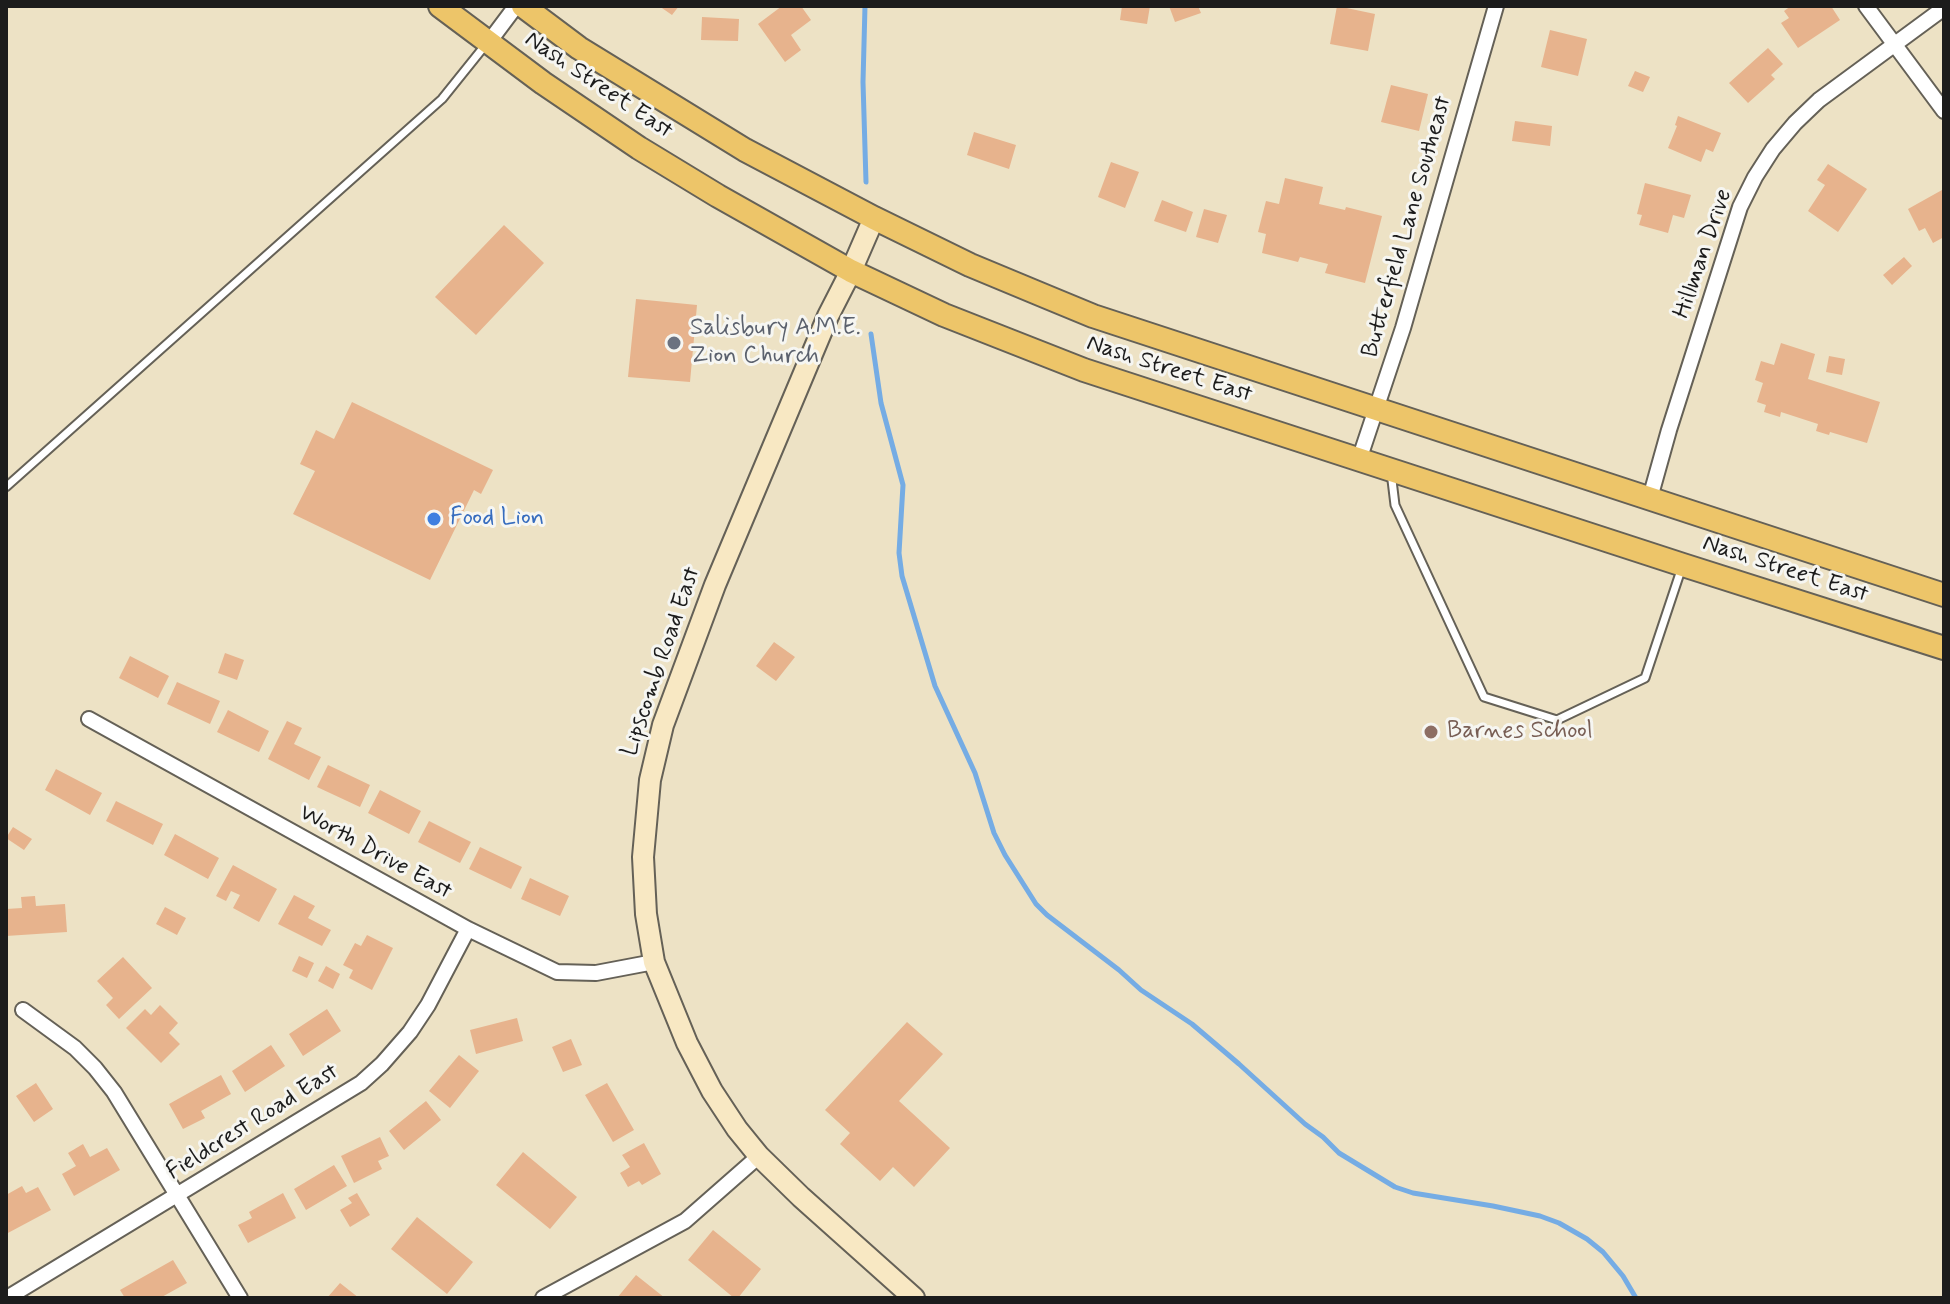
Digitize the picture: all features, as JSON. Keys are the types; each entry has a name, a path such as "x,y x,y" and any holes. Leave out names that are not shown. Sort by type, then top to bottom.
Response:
{"main road":[{"name":"Nash Street East","path":"440,6 543,83 639,148 851,271 944,315 1084,370 1944,648"},
{"name":"Nash Street East","path":"523,6 579,48 745,150 970,265 1093,316 1944,595"}],"street":[{"path":"489,42 516,6"},
{"name":"Butterfield Lane Southeast","path":"1359,460 1403,328 1496,6"},
{"path":"1866,6 1944,111"},
{"name":"Hillman Drive","path":"1650,498 1740,207 1755,177 1773,149 1819,100 1944,8"},
{"name":"Lipscomb Road East","path":"874,218 828,316 721,570 663,725 650,780 643,857 646,914 654,962 687,1043 712,1091 759,1156 914,1298"},
{"name":"Worth Drive East","path":"89,719 468,929 557,972 596,973 654,962"},
{"name":"Fieldcrest Road East","path":"7,1298 361,1083 410,1032 428,1005 468,929"},
{"path":"23,1010 75,1048 114,1092 240,1298"},
{"path":"543,1298 685,1221 759,1156"}],"lane":[{"path":"6,487 442,99 489,42"},
{"path":"1391,470 1395,505 1473,674 1484,697 1499,702 1557,720 1645,678 1683,565"}],"building":[{"path":"659,6 679,6 672,15"},
{"path":"782,6 801,6 811,20 791,35 801,50 785,62 758,24"},
{"path":"1122,6 1150,6 1147,24 1120,20"},
{"path":"1169,6 1198,6 1201,13 1175,22"},
{"path":"1337,6 1375,14 1368,51 1330,44"},
{"path":"1791,6 1831,6 1840,20 1798,48 1781,23 1789,18 1784,11"},
{"path":"702,17 739,19 738,41 701,40"},
{"path":"1550,30 1587,39 1578,76 1541,67"},
{"path":"1768,48 1783,64 1771,75 1775,79 1748,103 1729,83"},
{"path":"1635,71 1650,77 1643,92 1628,86"},
{"path":"1391,85 1428,94 1419,131 1381,122"},
{"path":"1678,116 1721,133 1713,152 1706,149 1701,162 1668,148"},
{"path":"1515,121 1552,126 1550,146 1512,141"},
{"path":"974,132 1016,145 1009,169 967,155"},
{"path":"1111,162 1139,172 1125,208 1098,197"},
{"path":"1828,164 1867,189 1838,232 1808,211 1825,185 1817,180"},
{"path":"1285,178 1323,187 1319,204 1382,216 1365,283 1325,273 1328,264 1300,257 1298,262 1262,253 1266,234 1258,232 1266,201 1279,204"},
{"path":"1645,183 1691,195 1684,218 1673,215 1668,233 1639,225 1642,215 1637,214"},
{"path":"1942,190 1944,237 1933,243 1925,228 1919,231 1908,209"},
{"path":"1162,200 1193,212 1186,232 1154,221"},
{"path":"1204,209 1227,215 1218,243 1196,237"},
{"path":"504,225 544,263 476,335 435,297"},
{"path":"1904,257 1912,266 1892,285 1883,275"},
{"path":"636,299 697,305 690,382 628,377"},
{"path":"1781,343 1815,354 1808,379 1880,402 1867,443 1816,431 1818,424 1781,412 1780,417 1764,412 1766,405 1757,402 1763,383 1755,380 1761,361 1774,365"},
{"path":"1829,356 1845,359 1842,375 1826,372"},
{"path":"352,402 493,470 481,494 474,490 430,580 293,514 315,471 300,464 316,430 334,439"},
{"path":"774,642 795,657 776,681 756,666"},
{"path":"225,653 244,660 237,680 218,673"},
{"path":"130,656 169,676 158,698 119,678"},
{"path":"177,682 220,701 210,724 167,704"},
{"path":"228,710 269,731 259,752 217,732"},
{"path":"287,721 302,728 294,744 321,757 309,780 268,759"},
{"path":"328,765 370,785 360,807 317,787"},
{"path":"56,769 102,793 90,815 45,790"},
{"path":"380,790 421,811 409,834 368,813"},
{"path":"116,801 163,824 153,845 106,821"},
{"path":"429,821 471,842 460,863 418,842"},
{"path":"13,827 32,839 24,850 6,838"},
{"path":"175,834 219,858 208,879 164,855"},
{"path":"480,847 522,867 511,889 469,869"},
{"path":"233,865 277,889 259,922 233,908 240,895 231,891 226,901 216,896"},
{"path":"530,878 569,896 560,916 521,899"},
{"path":"294,895 315,906 308,918 331,930 322,946 278,924"},
{"path":"35,896 36,906 65,904 67,932 6,936 6,909 22,908 21,897"},
{"path":"165,907 186,918 177,935 156,924"},
{"path":"367,935 393,948 372,990 349,978 353,970 343,965 355,943 361,946"},
{"path":"299,956 314,963 307,978 292,971"},
{"path":"123,957 152,988 119,1019 106,1005 113,998 97,981"},
{"path":"326,966 340,974 333,989 318,981"},
{"path":"160,1005 178,1023 169,1033 180,1044 161,1063 126,1028 145,1009 151,1015"},
{"path":"327,1009 341,1031 303,1056 289,1034"},
{"path":"517,1018 523,1041 476,1054 470,1030"},
{"path":"907,1022 943,1054 899,1101 950,1148 914,1187 893,1167 880,1181 840,1144 850,1133 825,1110"},
{"path":"571,1039 582,1065 563,1072 552,1047"},
{"path":"271,1045 285,1066 245,1092 232,1071"},
{"path":"459,1055 479,1071 450,1108 429,1091"},
{"path":"221,1075 231,1094 201,1111 205,1118 183,1129 169,1104"},
{"path":"36,1083 53,1109 34,1122 16,1096"},
{"path":"607,1083 634,1130 613,1142 585,1095"},
{"path":"426,1101 441,1120 404,1150 389,1131"},
{"path":"380,1137 389,1156 378,1161 382,1169 354,1183 341,1156"},
{"path":"644,1143 661,1174 642,1185 639,1181 628,1187 620,1173 630,1167 622,1155"},
{"path":"83,1144 90,1157 107,1148 120,1170 74,1196 62,1174 76,1166 68,1153"},
{"path":"523,1152 577,1197 550,1229 496,1185"},
{"path":"334,1165 347,1186 306,1210 294,1189"},
{"path":"22,1186 26,1193 38,1187 51,1210 6,1234 6,1195"},
{"path":"283,1193 296,1218 248,1243 238,1225 252,1218 249,1212"},
{"path":"357,1193 370,1215 350,1227 340,1210 352,1203 348,1198"},
{"path":"417,1217 473,1262 447,1294 391,1249"},
{"path":"713,1230 761,1269 738,1298 734,1298 688,1260"},
{"path":"173,1260 187,1283 160,1298 125,1298 120,1290"},
{"path":"636,1275 665,1298 617,1298"},
{"path":"340,1283 359,1298 327,1298"}],"waterway":[{"path":"865,6 863,82 866,182"},
{"path":"871,334 881,403 903,485 899,553 902,576 935,686 975,773 994,833 1036,904 1141,990 1192,1024 1339,1153 1395,1187 1413,1193 1493,1206 1559,1223 1603,1252 1636,1298"}],"place":[{"name":"Salisbury A.M.E. Zion Church","path":"674,343"},
{"name":"Food Lion","path":"434,519"},
{"name":"Barnes School","path":"1431,732"}]}
